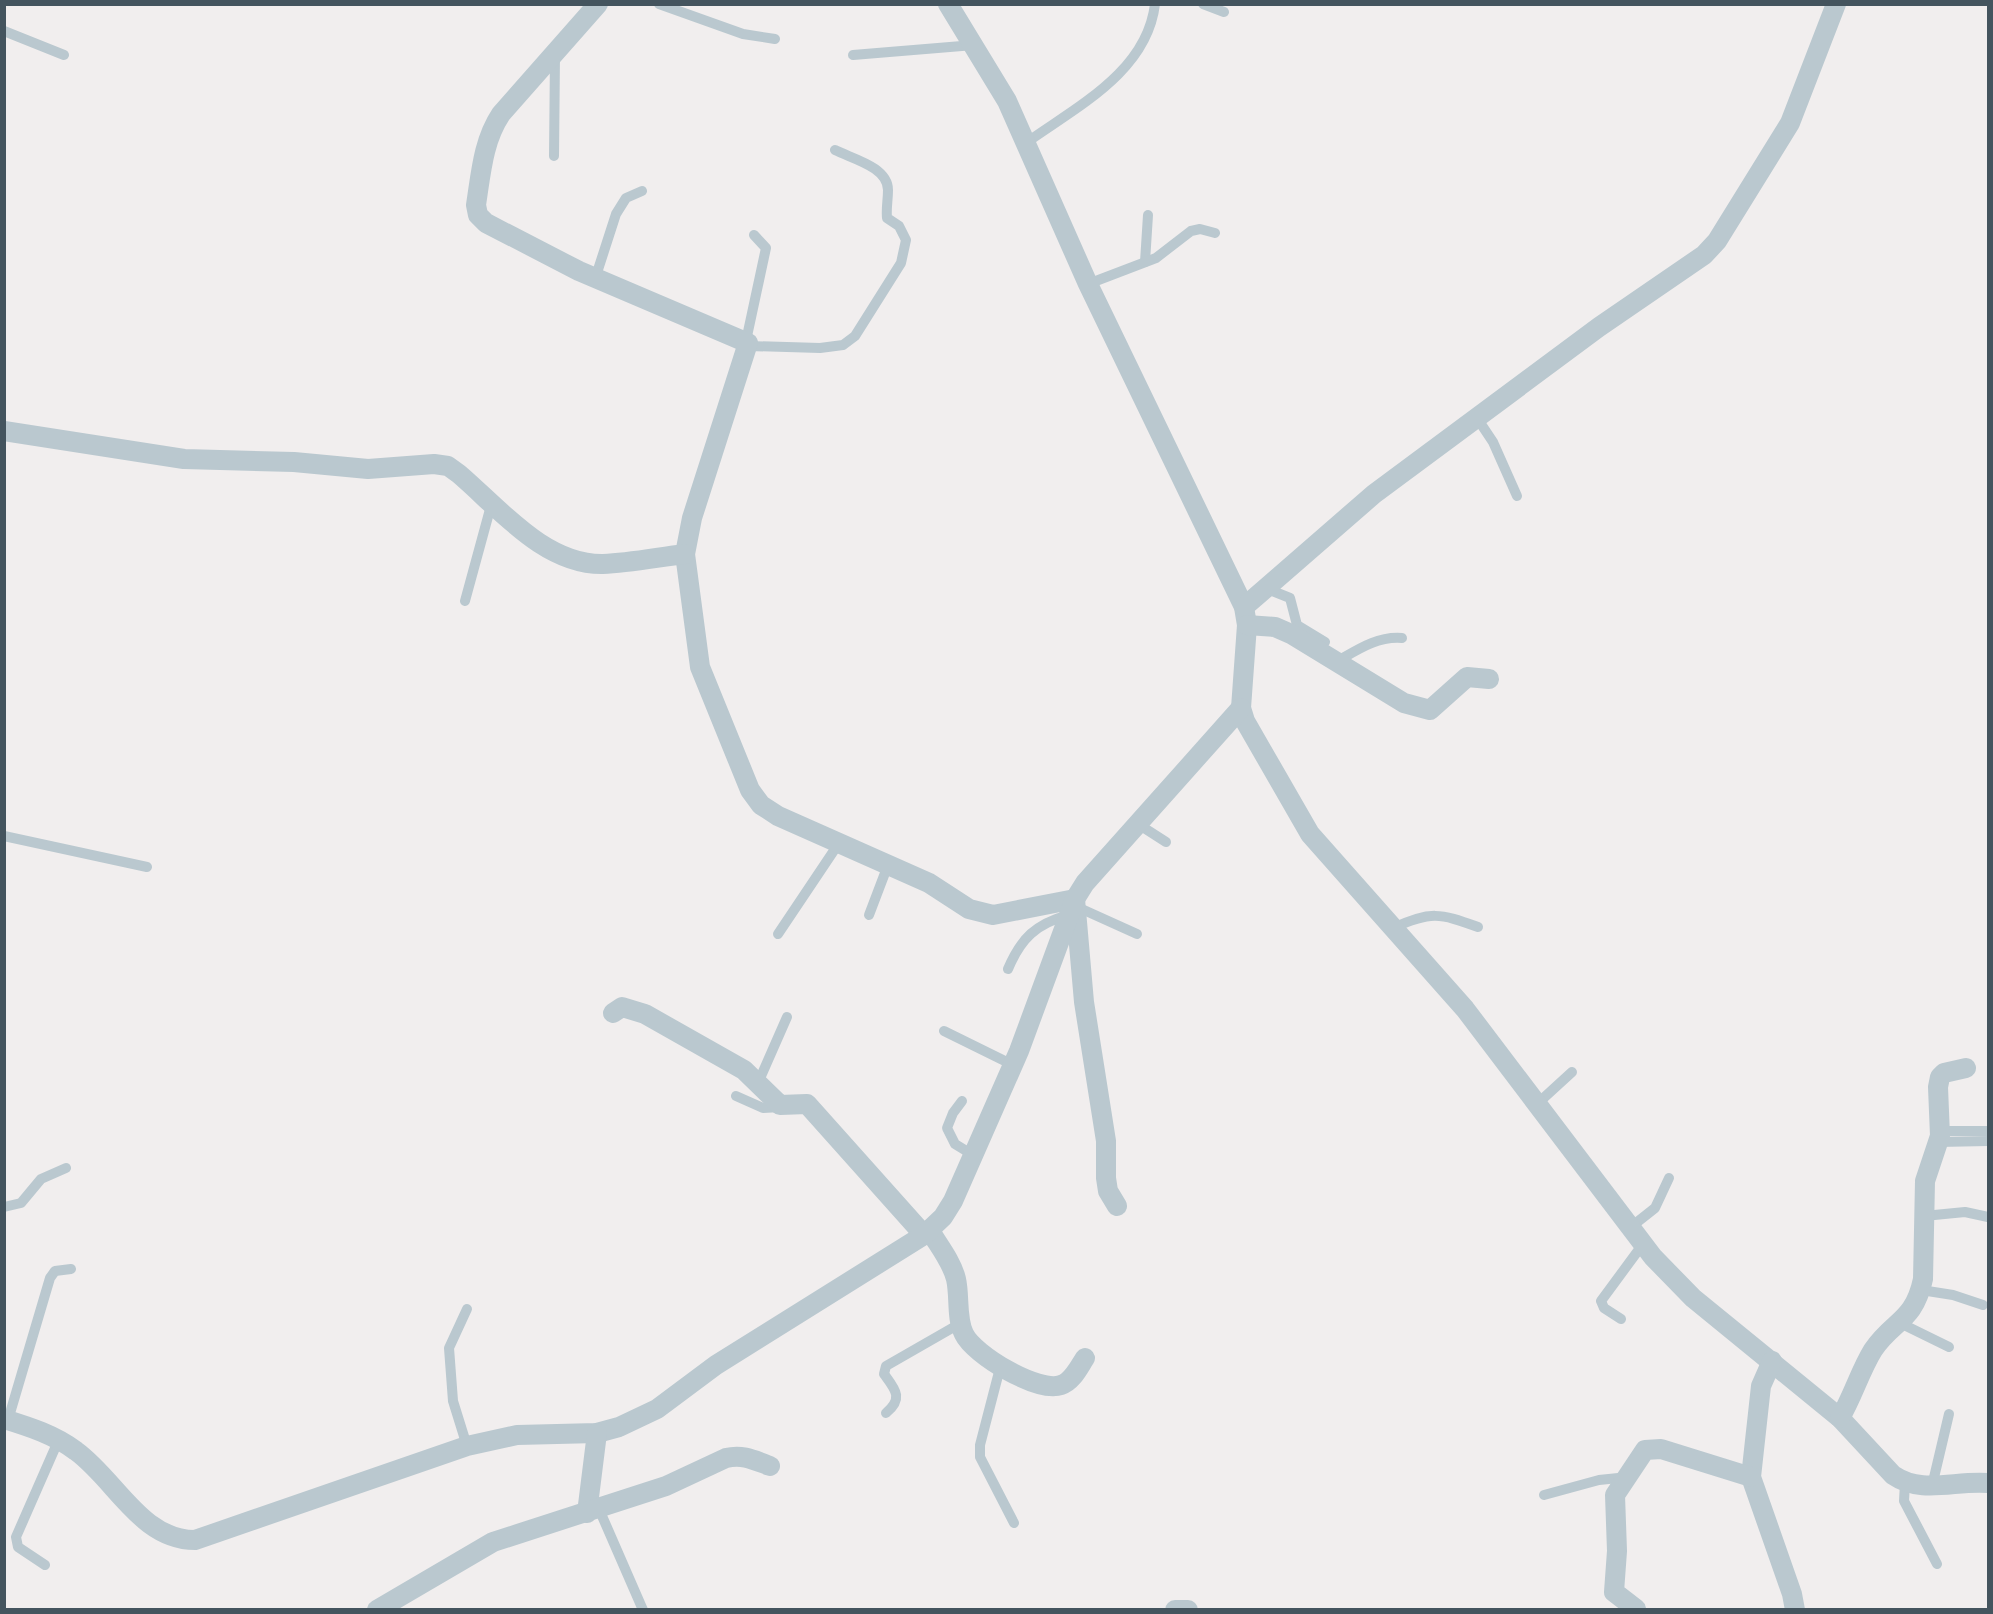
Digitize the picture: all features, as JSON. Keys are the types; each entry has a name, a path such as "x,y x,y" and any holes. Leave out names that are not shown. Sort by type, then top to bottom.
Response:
{"street":[{"path":"598,4 501,114 492,128 487,142 476,206 478,215 486,223 595,279 748,343 692,518 686,554 700,667 750,790 761,805 778,816 929,883 980,914 993,915 1073,907"},
{"path":"948,4 998,82 1088,284 1245,616 1241,708 1245,721 1310,834 1465,1009 1643,1244 1693,1298 1840,1418 1893,1475 1905,1483 1932,1486 1987,1479"},
{"path":"1245,616 1265,588 1374,494 1599,327 1689,268 1711,248 1790,123 1836,4"},
{"path":"4,431 200,460 294,462 368,469 434,464 448,466 539,543 559,555 579,562 603,564 686,554"},
{"path":"1245,616 1275,627 1404,704 1419,709 1430,710 1467,677 1489,679"},
{"path":"6,1419 59,1439 78,1452 146,1522 160,1533 178,1540 195,1540 467,1446 517,1435 597,1433 620,1427 657,1408 716,1365 927,1233 953,1201 1013,1065 1084,883 1241,708"},
{"path":"1073,907 1084,1002 1106,1140 1106,1178 1108,1191 1117,1206"},
{"path":"613,1013 622,1006 645,1014 744,1070 776,1102 786,1106 802,1103 811,1107 927,1233 955,1276 961,1323 968,1341 1000,1368 1050,1386 1060,1386 1068,1382 1085,1358"},
{"path":"1840,1418 1856,1389 1871,1353 1914,1308 1920,1290 1925,1180 1939,1137 1938,1087 1940,1077 1944,1073 1966,1068"},
{"path":"1772,1362 1761,1386 1751,1477 1792,1594 1795,1610"},
{"path":"593,1511 597,1433"},
{"path":"1636,1609 1614,1592 1617,1551 1614,1502 1618,1489 1645,1450 1652,1448 1751,1477"},
{"path":"377,1610 487,1545 666,1486 737,1455 770,1466"},
{"path":"1175,1610 1188,1610"}],"lane":[{"path":"659,4 692,19 743,34 775,39"},
{"path":"1026,143 1107,86 1126,68 1149,35 1155,4"},
{"path":"1203,4 1224,12"},
{"path":"4,31 64,55"},
{"path":"853,55 974,45"},
{"path":"554,156 555,53"},
{"path":"754,235 766,248 748,343 820,348 843,345 855,336 901,263 906,240 899,226 887,218 886,178 878,170 835,150"},
{"path":"595,279 616,214 626,198 642,191"},
{"path":"1144,262 1148,215"},
{"path":"1088,284 1164,253 1191,231 1200,229 1215,233"},
{"path":"1478,417 1493,442 1517,496"},
{"path":"465,601 492,502"},
{"path":"1265,588 1290,598 1297,625 1325,642"},
{"path":"1336,663 1377,640 1387,637 1402,638"},
{"path":"1138,824 1166,842"},
{"path":"4,836 147,867"},
{"path":"778,934 839,843"},
{"path":"868,915 888,865"},
{"path":"1008,969 1016,950 1029,933 1073,907 1137,934"},
{"path":"1393,928 1419,916 1434,914 1478,927"},
{"path":"758,1083 787,1017"},
{"path":"944,1032 1013,1065"},
{"path":"1537,1104 1572,1072"},
{"path":"736,1096 763,1108 786,1106"},
{"path":"962,1101 953,1113 947,1128 955,1144 973,1155"},
{"path":"1939,1137 1989,1131"},
{"path":"1939,1137 1989,1141"},
{"path":"4,1207 21,1203 33,1192 40,1179 66,1168"},
{"path":"1631,1227 1655,1208 1669,1178"},
{"path":"1924,1216 1965,1212 1989,1217"},
{"path":"1621,1319 1604,1308 1601,1300 1643,1244"},
{"path":"6,1419 50,1278 55,1271 71,1269"},
{"path":"1920,1290 1953,1295 1983,1305"},
{"path":"466,1309 449,1348 453,1401 467,1446"},
{"path":"886,1413 897,1402 894,1387 884,1374 886,1366 961,1323"},
{"path":"1900,1323 1949,1347"},
{"path":"1000,1368 980,1445 980,1457 1014,1523"},
{"path":"1932,1486 1949,1414"},
{"path":"45,1565 18,1546 16,1537 59,1439"},
{"path":"1544,1495 1599,1480 1628,1477"},
{"path":"1905,1483 1904,1501 1937,1564"},
{"path":"593,1511 643,1610"}]}
